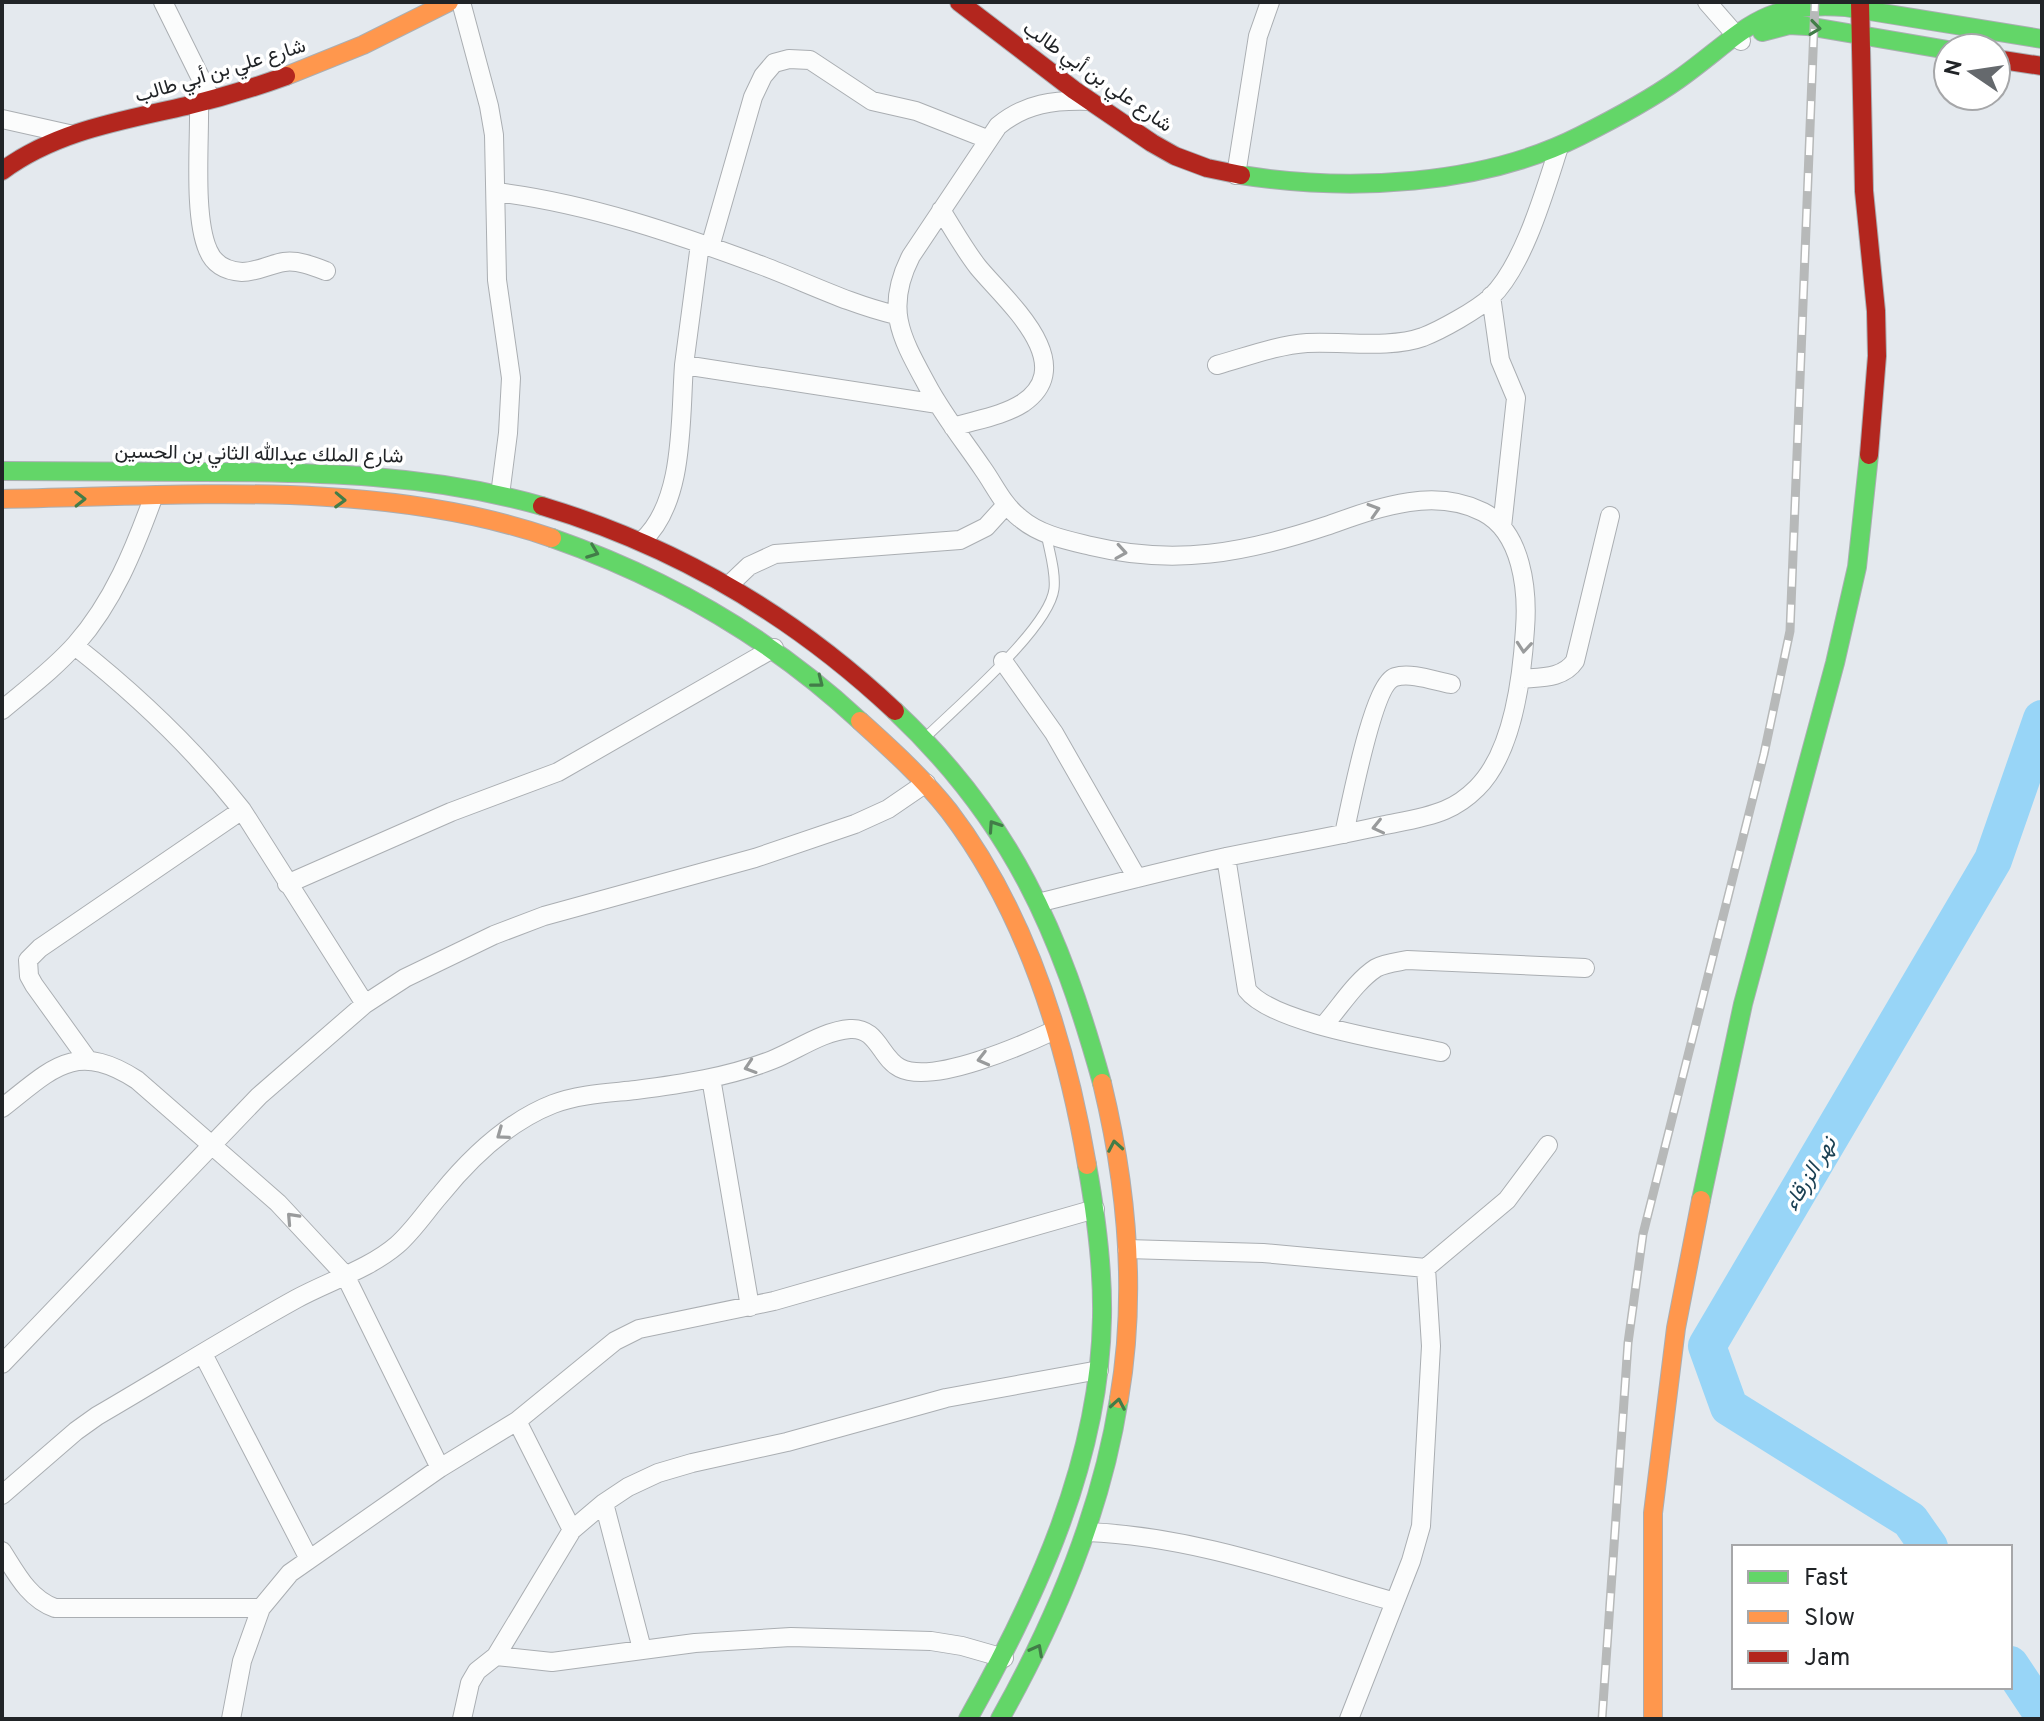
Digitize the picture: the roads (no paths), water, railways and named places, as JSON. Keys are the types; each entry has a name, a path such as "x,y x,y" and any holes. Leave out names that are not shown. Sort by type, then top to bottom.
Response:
{"main road":[{"name":"شارع علي بن أبي طالب","path":"2,171 29,151 70,135 262,84 357,49 449,2"},
{"name":"شارع علي بن أبي طالب","path":"959,2 1089,101 1173,155 1202,167 1236,175 1306,181 1395,179 1480,171 1531,158 1633,109 1782,9 1860,6 2042,39"},
{"path":"1653,1719 1653,1513 1676,1328 1710,1151 1743,1004 1835,663 1857,567 1875,406 1877,356 1876,311 1864,191 1860,6"},
{"name":"شارع علي بن أبي طالب","path":"1738,37 1789,25 1932,47"},
{"path":"2012,61 2042,66"},
{"name":"شارع الملك عبدالله الثاني بن الحسين","path":"2,471 315,473 397,477 500,495 572,515 684,559 804,635 877,696 923,740 971,793 995,826 1038,903 1069,978 1098,1069 1116,1148 1127,1249 1125,1366 1110,1445 1087,1532 1048,1628 1000,1719"},
{"path":"209,472 209,497"},
{"path":"2,499 209,497 363,501 449,512 536,532 622,563 660,581 727,617 774,648 832,692 926,783 956,820 992,879 1034,968 1055,1030 1078,1109 1095,1209 1103,1287 1099,1370 1068,1504 1039,1584 1004,1658 968,1719"},
{"path":"992,879 1017,864"}],"street":[{"path":"163,2 205,101 201,215 206,248 221,267 232,271 246,272 283,262 295,262 326,271"},
{"path":"461,2 494,135 497,280 511,378 500,495"},
{"path":"1236,175 1258,36 1270,2"},
{"path":"1707,2 1738,37"},
{"path":"642,541 661,519 669,501 677,455 684,365 705,246 753,97 763,76 774,63 789,59 810,60 872,101 916,111 987,139"},
{"path":"1038,903 1226,857 1442,812 1474,792 1497,762 1504,745 1520,679 1526,596 1517,558 1502,527 1483,512 1457,504 1404,502 1282,541 1225,553 1182,556 1138,555 1046,533 1031,526 1006,505 938,404 906,343 896,315 897,294 902,273 987,139 1011,115 1034,105 1058,100 1089,101"},
{"path":"2,119 70,135"},
{"path":"1217,365 1303,344 1391,342 1422,337 1491,296 1514,264 1535,219 1559,147"},
{"path":"496,192 562,202 705,246 796,278 850,303 896,315"},
{"path":"941,210 977,265 1030,328 1043,351 1043,370 1037,389 1023,403 953,427"},
{"path":"1491,296 1500,360 1516,398 1502,527"},
{"path":"684,365 938,404"},
{"path":"2,710 75,646 110,596 135,545 153,498"},
{"path":"729,585 749,566 775,554 960,540 986,527 1006,505"},
{"path":"1520,679 1560,674 1575,661 1610,516"},
{"path":"75,646 123,684 203,761 242,810 365,1004"},
{"path":"287,884 451,812 558,772 774,648"},
{"path":"1003,661 1054,733 1137,878"},
{"path":"1344,834 1366,739 1387,682 1405,676 1451,684"},
{"path":"2,1364 211,1144 280,1077 365,1004 405,978 494,935 544,916 714,870 824,836 888,809 926,783"},
{"path":"88,1060 34,985 29,976 28,960 40,948 242,810"},
{"path":"1226,857 1247,990 1262,1005 1324,1025 1441,1052"},
{"path":"1324,1025 1366,977 1378,967 1390,963 1407,960 1585,968"},
{"path":"2,1495 97,1416 295,1299 396,1246 471,1161 496,1138 524,1118 554,1104 584,1096 711,1078 773,1060 839,1030 855,1028 872,1035 893,1063 902,1069 931,1072 1006,1053 1055,1030"},
{"path":"2,1108 57,1067 88,1060 115,1066 137,1080 278,1203 345,1275 440,1468"},
{"path":"711,1078 750,1307"},
{"path":"1127,1249 1263,1253 1426,1268 1507,1200 1548,1145"},
{"path":"231,1719 242,1661 261,1608 290,1573 440,1468 517,1421 615,1341 639,1329 750,1307 1095,1209"},
{"path":"1349,1719 1421,1526 1431,1346 1426,1268"},
{"path":"203,1354 309,1559"},
{"path":"462,1719 470,1683 477,1671 496,1656 572,1530 628,1487 658,1473 692,1463 787,1442 946,1398 1099,1370"},
{"path":"517,1421 572,1530"},
{"path":"604,1503 642,1649"},
{"path":"1087,1532 1156,1538 1221,1552 1395,1602"},
{"path":"2,1551 33,1595 42,1604 55,1608 261,1608"},
{"path":"496,1656 552,1662 642,1649 758,1638 895,1639 946,1643 1004,1658"}],"lane":[{"path":"923,740 1036,625 1052,598 1055,586 1046,533"}],"waterway":[{"name":"نهر الزرقاء","path":"1928,1545 1910,1520 1729,1407 1707,1346 1993,860 2042,719"},
{"name":"نهر الزرقاء","path":"2012,1668 2042,1713"}],"railway":[{"path":"1602,1719 1628,1343 1643,1234 1764,754 1790,631 1815,2"}]}
